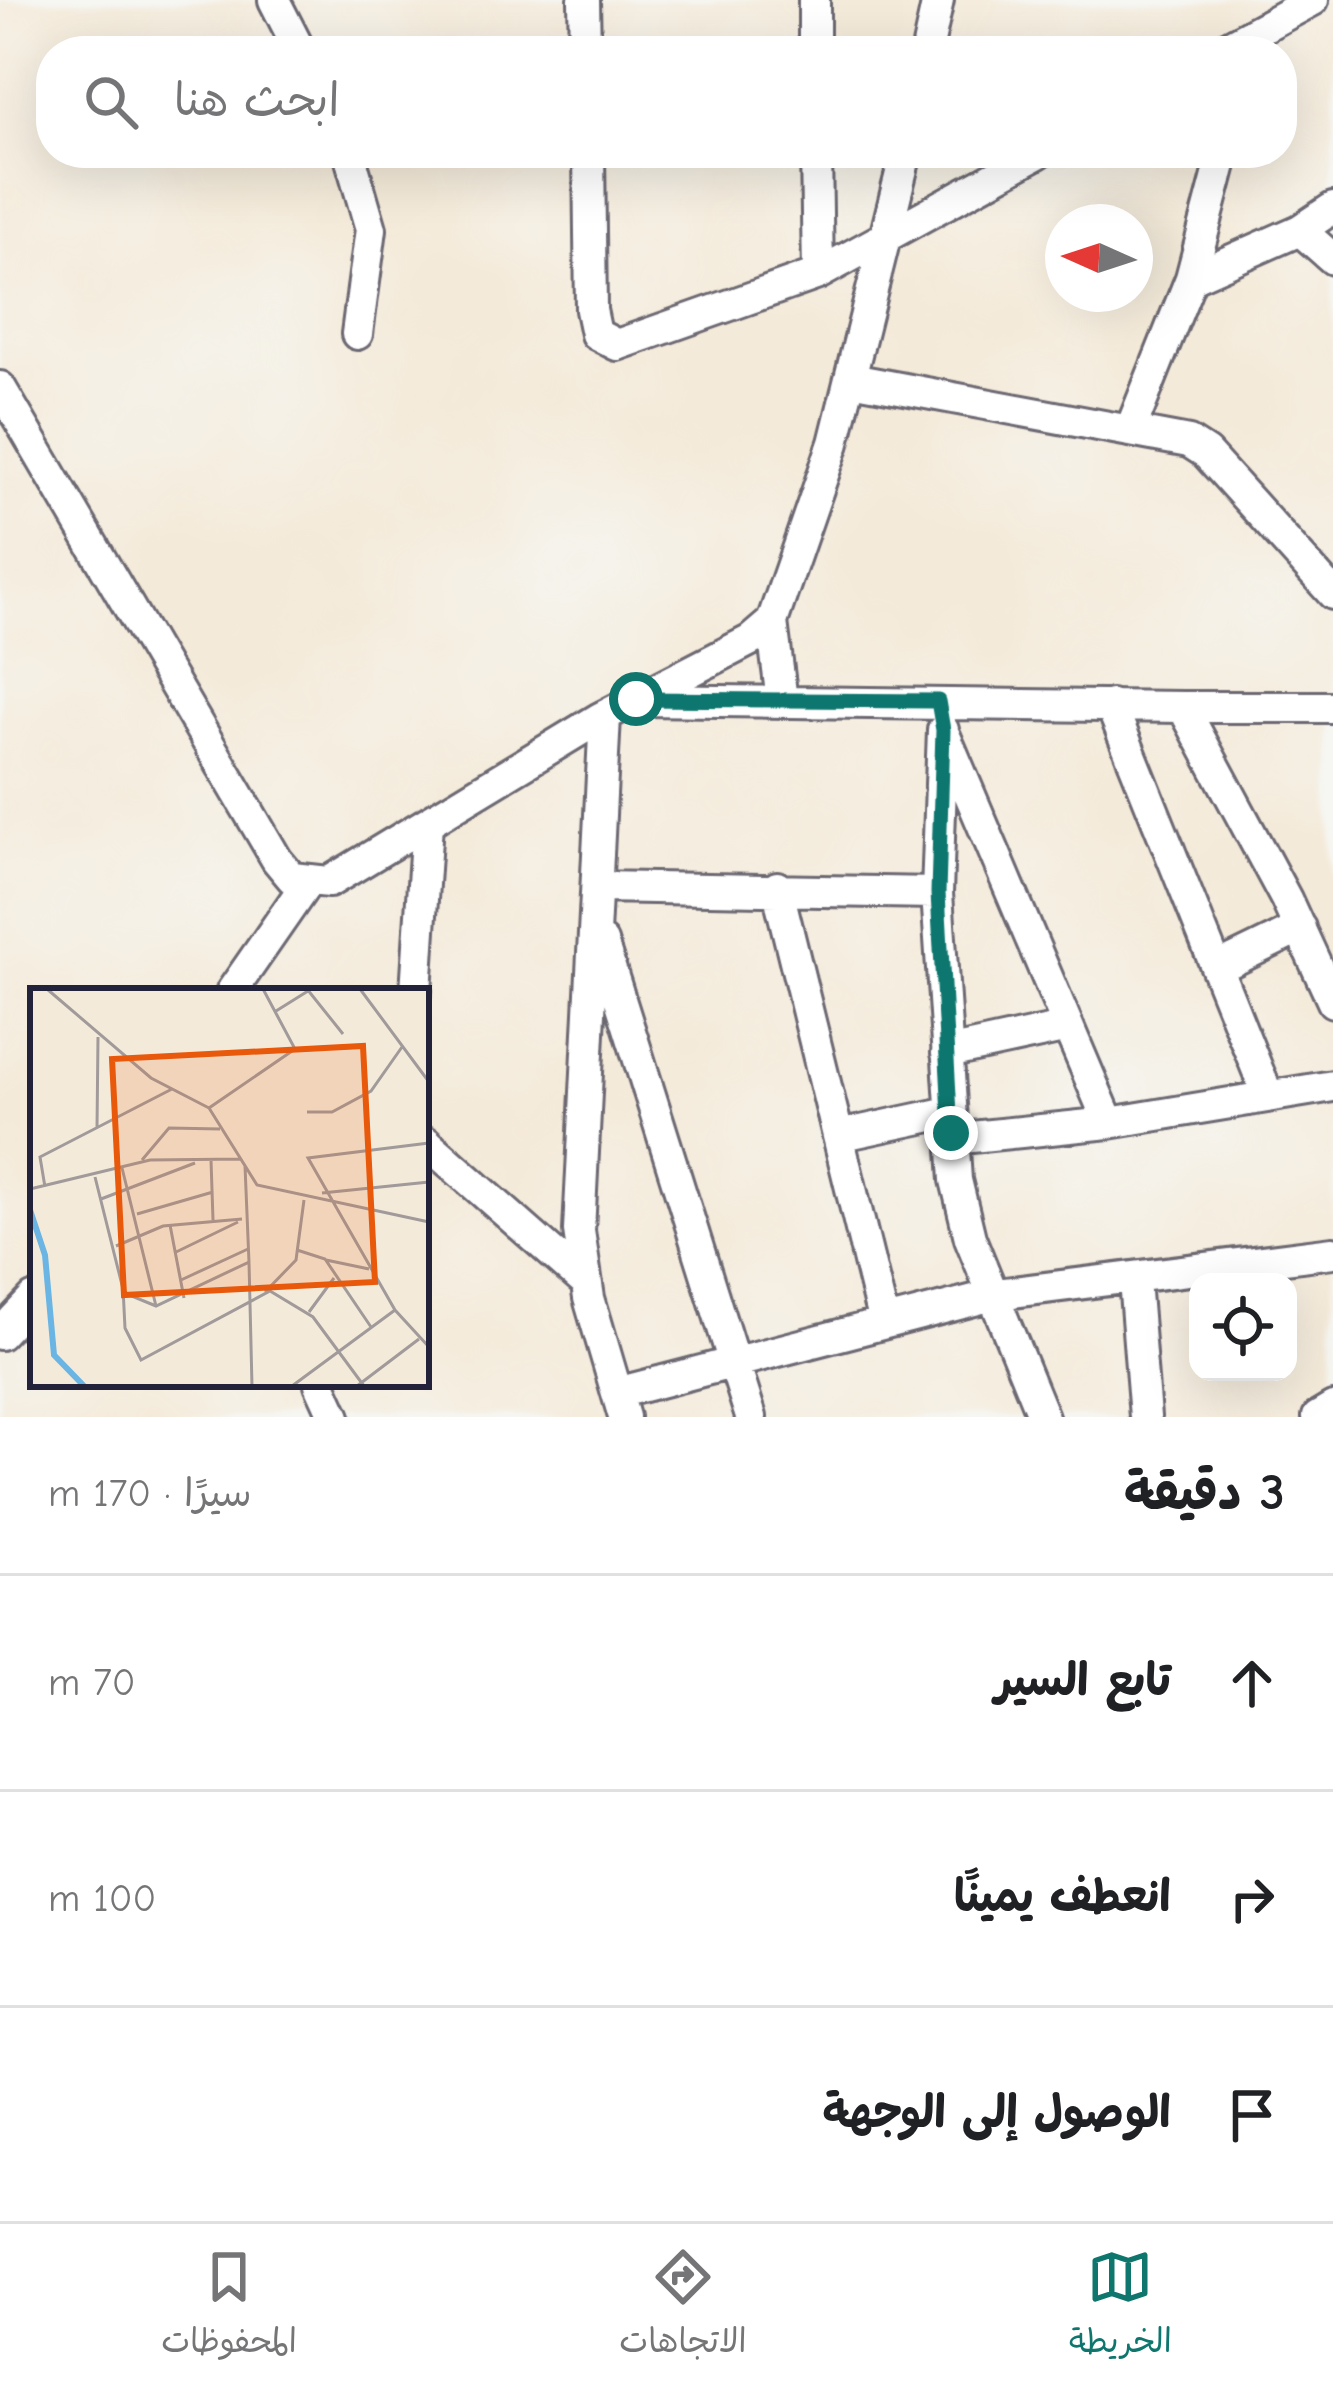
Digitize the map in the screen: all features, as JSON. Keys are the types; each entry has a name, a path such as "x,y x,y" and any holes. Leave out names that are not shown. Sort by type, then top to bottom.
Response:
{"street":[{"path":"274,0 292,36"},
{"path":"584,0 584,36"},
{"path":"814,0 814,36"},
{"path":"930,36 938,0"},
{"path":"1261,36 1312,0"},
{"path":"353,168 371,229 357,334"},
{"path":"589,168 591,310 596,334 617,345 818,274 1012,168"},
{"path":"816,168 818,274"},
{"path":"782,701 772,622 850,379 903,168"},
{"path":"1130,430 1192,278 1220,168"},
{"path":"1192,278 1300,230 1333,208"},
{"path":"1300,230 1333,259"},
{"path":"850,379 1189,442 1206,453 1333,594"},
{"path":"0,387 277,860 292,878 308,884 329,882 604,716 751,640 772,622"},
{"path":"636,699 782,701 940,715 1111,705 1333,707"},
{"path":"1111,705 1268,1096"},
{"path":"1183,706 1300,928 1333,1002"},
{"path":"940,715 938,893 951,1126 970,1238 997,1294 1043,1417"},
{"path":"940,715 1109,1123"},
{"path":"604,716 579,1231 585,1282 621,1405 733,1361 883,1319 997,1294 1333,1252"},
{"path":"416,988 427,824"},
{"path":"234,988 308,884"},
{"path":"598,887 938,893"},
{"path":"777,887 883,1319"},
{"path":"597,923 751,1417"},
{"path":"1218,968 1300,928"},
{"path":"946,1053 1068,1027"},
{"path":"838,1136 951,1126 1109,1123 1333,1086"},
{"path":"429,1145 585,1282"},
{"path":"1133,1280 1144,1417"},
{"path":"0,1334 30,1302"},
{"path":"321,1387 335,1417"},
{"path":"1318,1417 1333,1408"}],"route":[{"path":"636,699 938,701 943,730 938,893 951,1133"}]}
